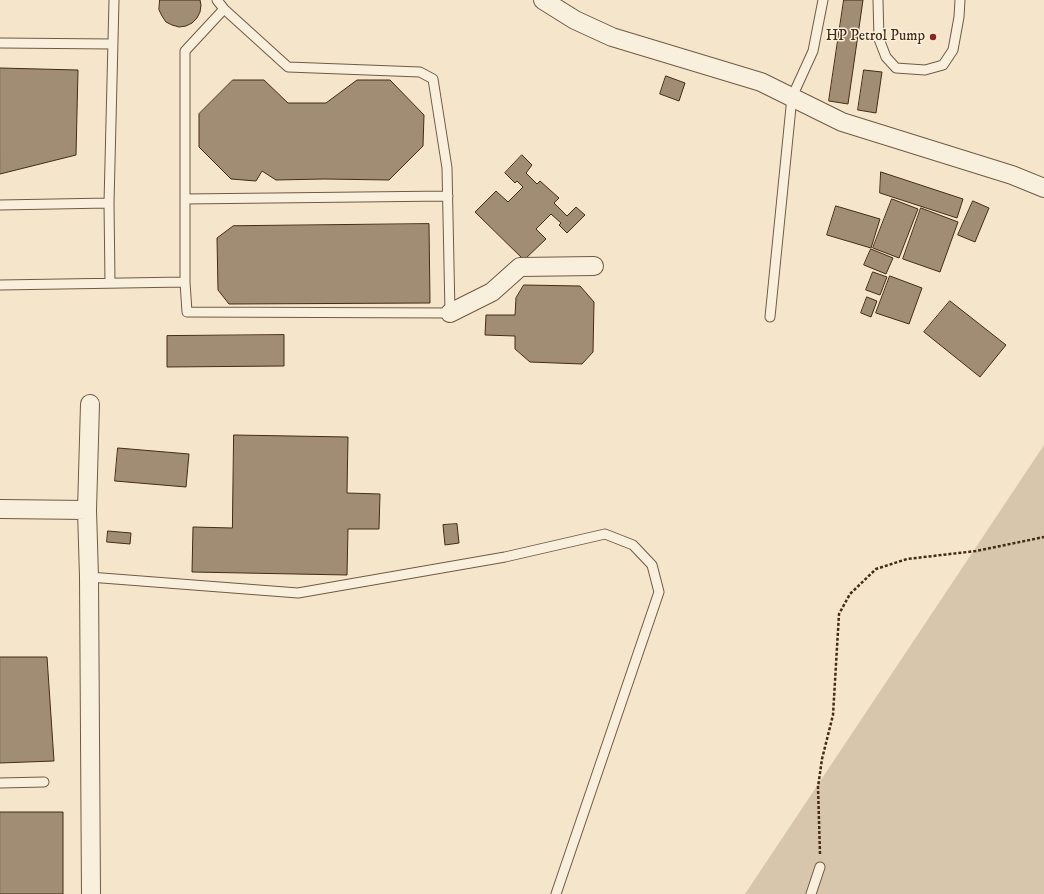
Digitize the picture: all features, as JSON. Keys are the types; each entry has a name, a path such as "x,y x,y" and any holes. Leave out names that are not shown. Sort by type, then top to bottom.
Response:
{"street":[{"path":"544,0 575,20 612,37 761,82 842,122 1012,175 1044,188"},
{"path":"450,313 492,292 520,267 594,266"},
{"path":"90,404 87,510 89,577 91,894"},
{"path":"0,509 87,510"}],"lane":[{"path":"110,284 108,203 114,0"},
{"path":"218,0 224,9 288,67 420,72 433,80 447,168 450,313 187,312 185,282 184,50 224,9"},
{"path":"770,318 792,97 813,51 823,0"},
{"path":"878,0 880,39 886,58 896,68 925,70 943,65 953,50 959,17 960,0"},
{"path":"0,43 113,44"},
{"path":"185,199 448,196"},
{"path":"0,205 108,203"},
{"path":"0,285 185,282"},
{"path":"89,577 298,593 505,557 605,534 633,545 652,565 659,592 556,894"},
{"path":"0,783 44,782"},
{"path":"811,894 820,867"}],"path":[{"path":"820,867 818,787 822,759 833,715 839,614 850,594 876,569 907,559 976,551 1044,537"}],"shaded area":[{"path":"1044,445 1044,894 745,894"}],"building":[{"path":"160,0 200,0 200,12 192,23 186,26 179,27 172,25 166,22 159,10"},
{"path":"844,0 863,0 848,104 829,101"},
{"path":"0,68 78,70 76,155 0,174"},
{"path":"864,70 882,72 876,113 858,110"},
{"path":"666,76 685,83 679,101 660,94"},
{"path":"233,80 264,80 288,103 326,103 357,80 390,80 424,115 423,146 389,180 276,180 262,171 256,181 231,179 199,147 199,114"},
{"path":"522,155 532,165 526,173 537,184 540,181 559,198 554,203 567,216 576,207 585,215 567,233 559,225 561,223 551,214 536,229 546,239 524,260 475,212 496,191 508,202 523,187 517,181 515,183 505,173"},
{"path":"881,172 963,199 957,218 880,193"},
{"path":"892,199 918,209 899,258 873,248"},
{"path":"973,201 989,208 975,242 958,235"},
{"path":"836,206 880,219 871,248 827,235"},
{"path":"921,208 958,222 940,272 903,259"},
{"path":"429,224 430,303 229,304 218,290 217,238 233,226"},
{"path":"871,249 893,258 886,274 864,265"},
{"path":"873,272 887,277 880,295 866,290"},
{"path":"890,276 922,288 909,324 876,313"},
{"path":"524,285 580,286 594,302 593,352 582,364 530,362 515,349 515,336 485,335 486,315 515,315 516,298"},
{"path":"867,297 877,301 871,317 861,313"},
{"path":"950,301 1006,345 980,377 924,332"},
{"path":"284,335 284,366 167,367 167,336"},
{"path":"234,435 348,437 347,493 380,494 379,529 348,529 347,575 192,572 193,527 232,528"},
{"path":"118,448 189,454 186,487 115,481"},
{"path":"457,524 459,543 445,545 443,525"},
{"path":"108,531 131,533 130,544 107,542"},
{"path":"0,657 47,657 54,761 0,763"},
{"path":"0,812 63,812 63,894 0,894"}],"place":[{"name":"HP Petrol Pump","path":"933,37"}]}
